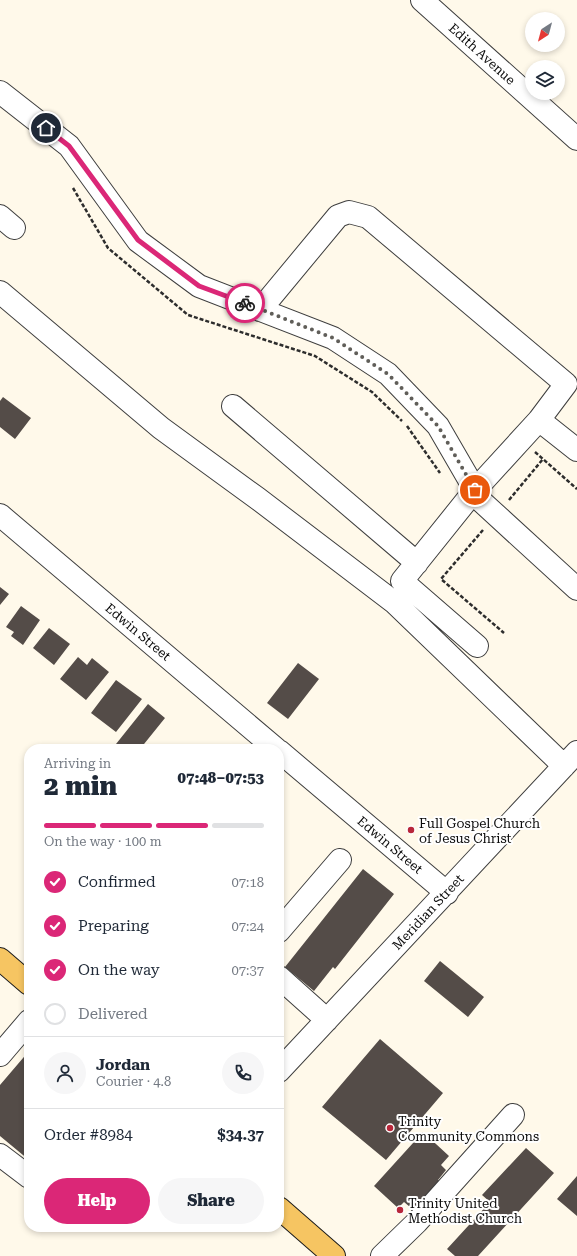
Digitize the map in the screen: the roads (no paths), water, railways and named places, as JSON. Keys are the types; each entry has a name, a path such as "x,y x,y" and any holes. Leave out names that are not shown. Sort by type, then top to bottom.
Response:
{"main road":[{"path":"0,959 24,980"},
{"path":"284,1212 334,1256"}],"street":[{"name":"Edith Avenue","path":"422,0 577,139"},
{"path":"0,92 69,146 138,240 199,286 333,338 388,374 438,426 482,502 577,589"},
{"path":"260,310 338,216 349,212 368,217 566,384 539,420 475,490 402,581 477,646"},
{"path":"0,292 161,428 257,498 394,603 570,759"},
{"path":"233,406 417,563"},
{"path":"539,420 577,450"},
{"name":"Edwin Street","path":"0,515 270,744"},
{"name":"Edwin Street","path":"284,755 447,893"},
{"name":"Meridian Street","path":"284,1066 447,893 570,759"},
{"path":"284,925 340,860"},
{"path":"284,981 327,1020"},
{"path":"0,1055 24,1027"},
{"path":"382,1256 417,1222 513,1115"},
{"path":"0,1155 24,1173"}],"place":[{"name":"Full Gospel Church of Jesus Christ","path":"411,830"},
{"name":"Trinity Community Commons","path":"390,1128"},
{"name":"Trinity United Methodist Church","path":"400,1210"}]}
